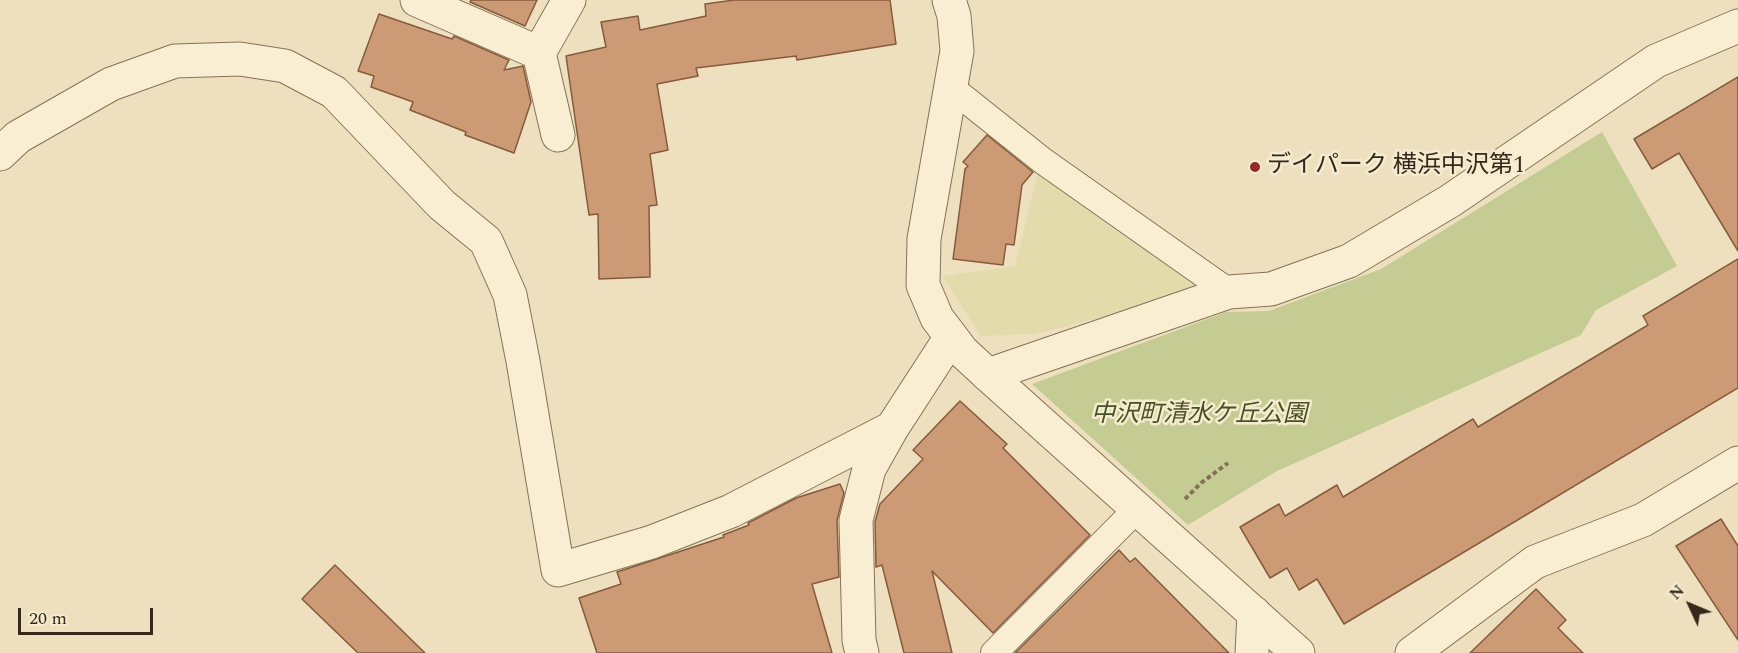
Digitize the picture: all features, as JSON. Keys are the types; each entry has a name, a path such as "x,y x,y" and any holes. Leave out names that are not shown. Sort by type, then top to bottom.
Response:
{"street":[{"path":"417,0 539,53"},
{"path":"949,0 954,16 957,51 924,239 923,285 937,318 962,351 1298,653"},
{"path":"558,135 539,53 573,1"},
{"path":"988,375 1229,292 1271,289 1349,261 1450,201 1656,61 1738,26"},
{"path":"6,147 111,84 175,62 240,59 285,66 334,92 442,205 486,241 510,295 558,570 652,542 730,511 892,428"},
{"path":"862,653 859,640 856,520 869,469 892,428 951,337"},
{"path":"1412,653 1535,561 1642,520 1738,463"},
{"path":"1252,653 1254,613"}],"lane":[{"path":"950,87 1043,161 1229,292"},
{"path":"993,653 1147,518"}],"path":[{"path":"1147,518 1228,463"}],"shaded area":[{"path":"1039,169 1213,289 1036,334 981,336 942,276 1015,266"}],"green space":[{"name":"中沢町清水ケ丘公園","path":"1602,132 1677,266 1596,310 1581,335 1277,471 1188,525 1032,384 1226,312 1269,311 1381,269"}],"building":[{"path":"471,0 537,0 525,26 470,2"},
{"path":"734,0 890,0 896,44 797,60 796,56 696,68 698,76 657,84 668,150 650,154 657,205 649,206 650,277 599,279 598,214 589,215 566,56 606,47 601,22 638,16 640,30 706,16 705,4"},
{"path":"379,14 452,39 454,36 509,60 504,70 523,66 531,102 514,153 465,135 466,132 410,110 413,102 371,87 374,76 358,71"},
{"path":"1738,77 1738,251 1679,153 1652,169 1634,139"},
{"path":"987,135 1033,172 1022,185 1014,245 1006,244 1003,265 953,259 965,169 968,166 963,162"},
{"path":"1738,259 1738,388 1344,624 1317,579 1299,590 1287,568 1270,578 1240,527 1279,504 1285,516 1337,485 1343,497 1473,419 1478,427 1648,325 1643,316"},
{"path":"960,401 1007,444 1003,448 1090,535 993,633 932,571 952,653 904,653 882,565 876,567 875,522 880,504 923,459 913,450"},
{"path":"840,484 844,493 837,520 839,577 812,584 832,653 597,653 579,598 621,584 617,572 724,537 723,535 749,525 748,523 796,498"},
{"path":"1721,519 1738,546 1738,640 1676,546"},
{"path":"1119,550 1130,562 1135,558 1229,653 1015,653"},
{"path":"335,565 425,653 358,653 302,599"},
{"path":"1536,589 1566,620 1558,628 1583,653 1470,653"}],"place":[{"name":"デイパーク 横浜中沢第1","path":"1255,167"}]}
